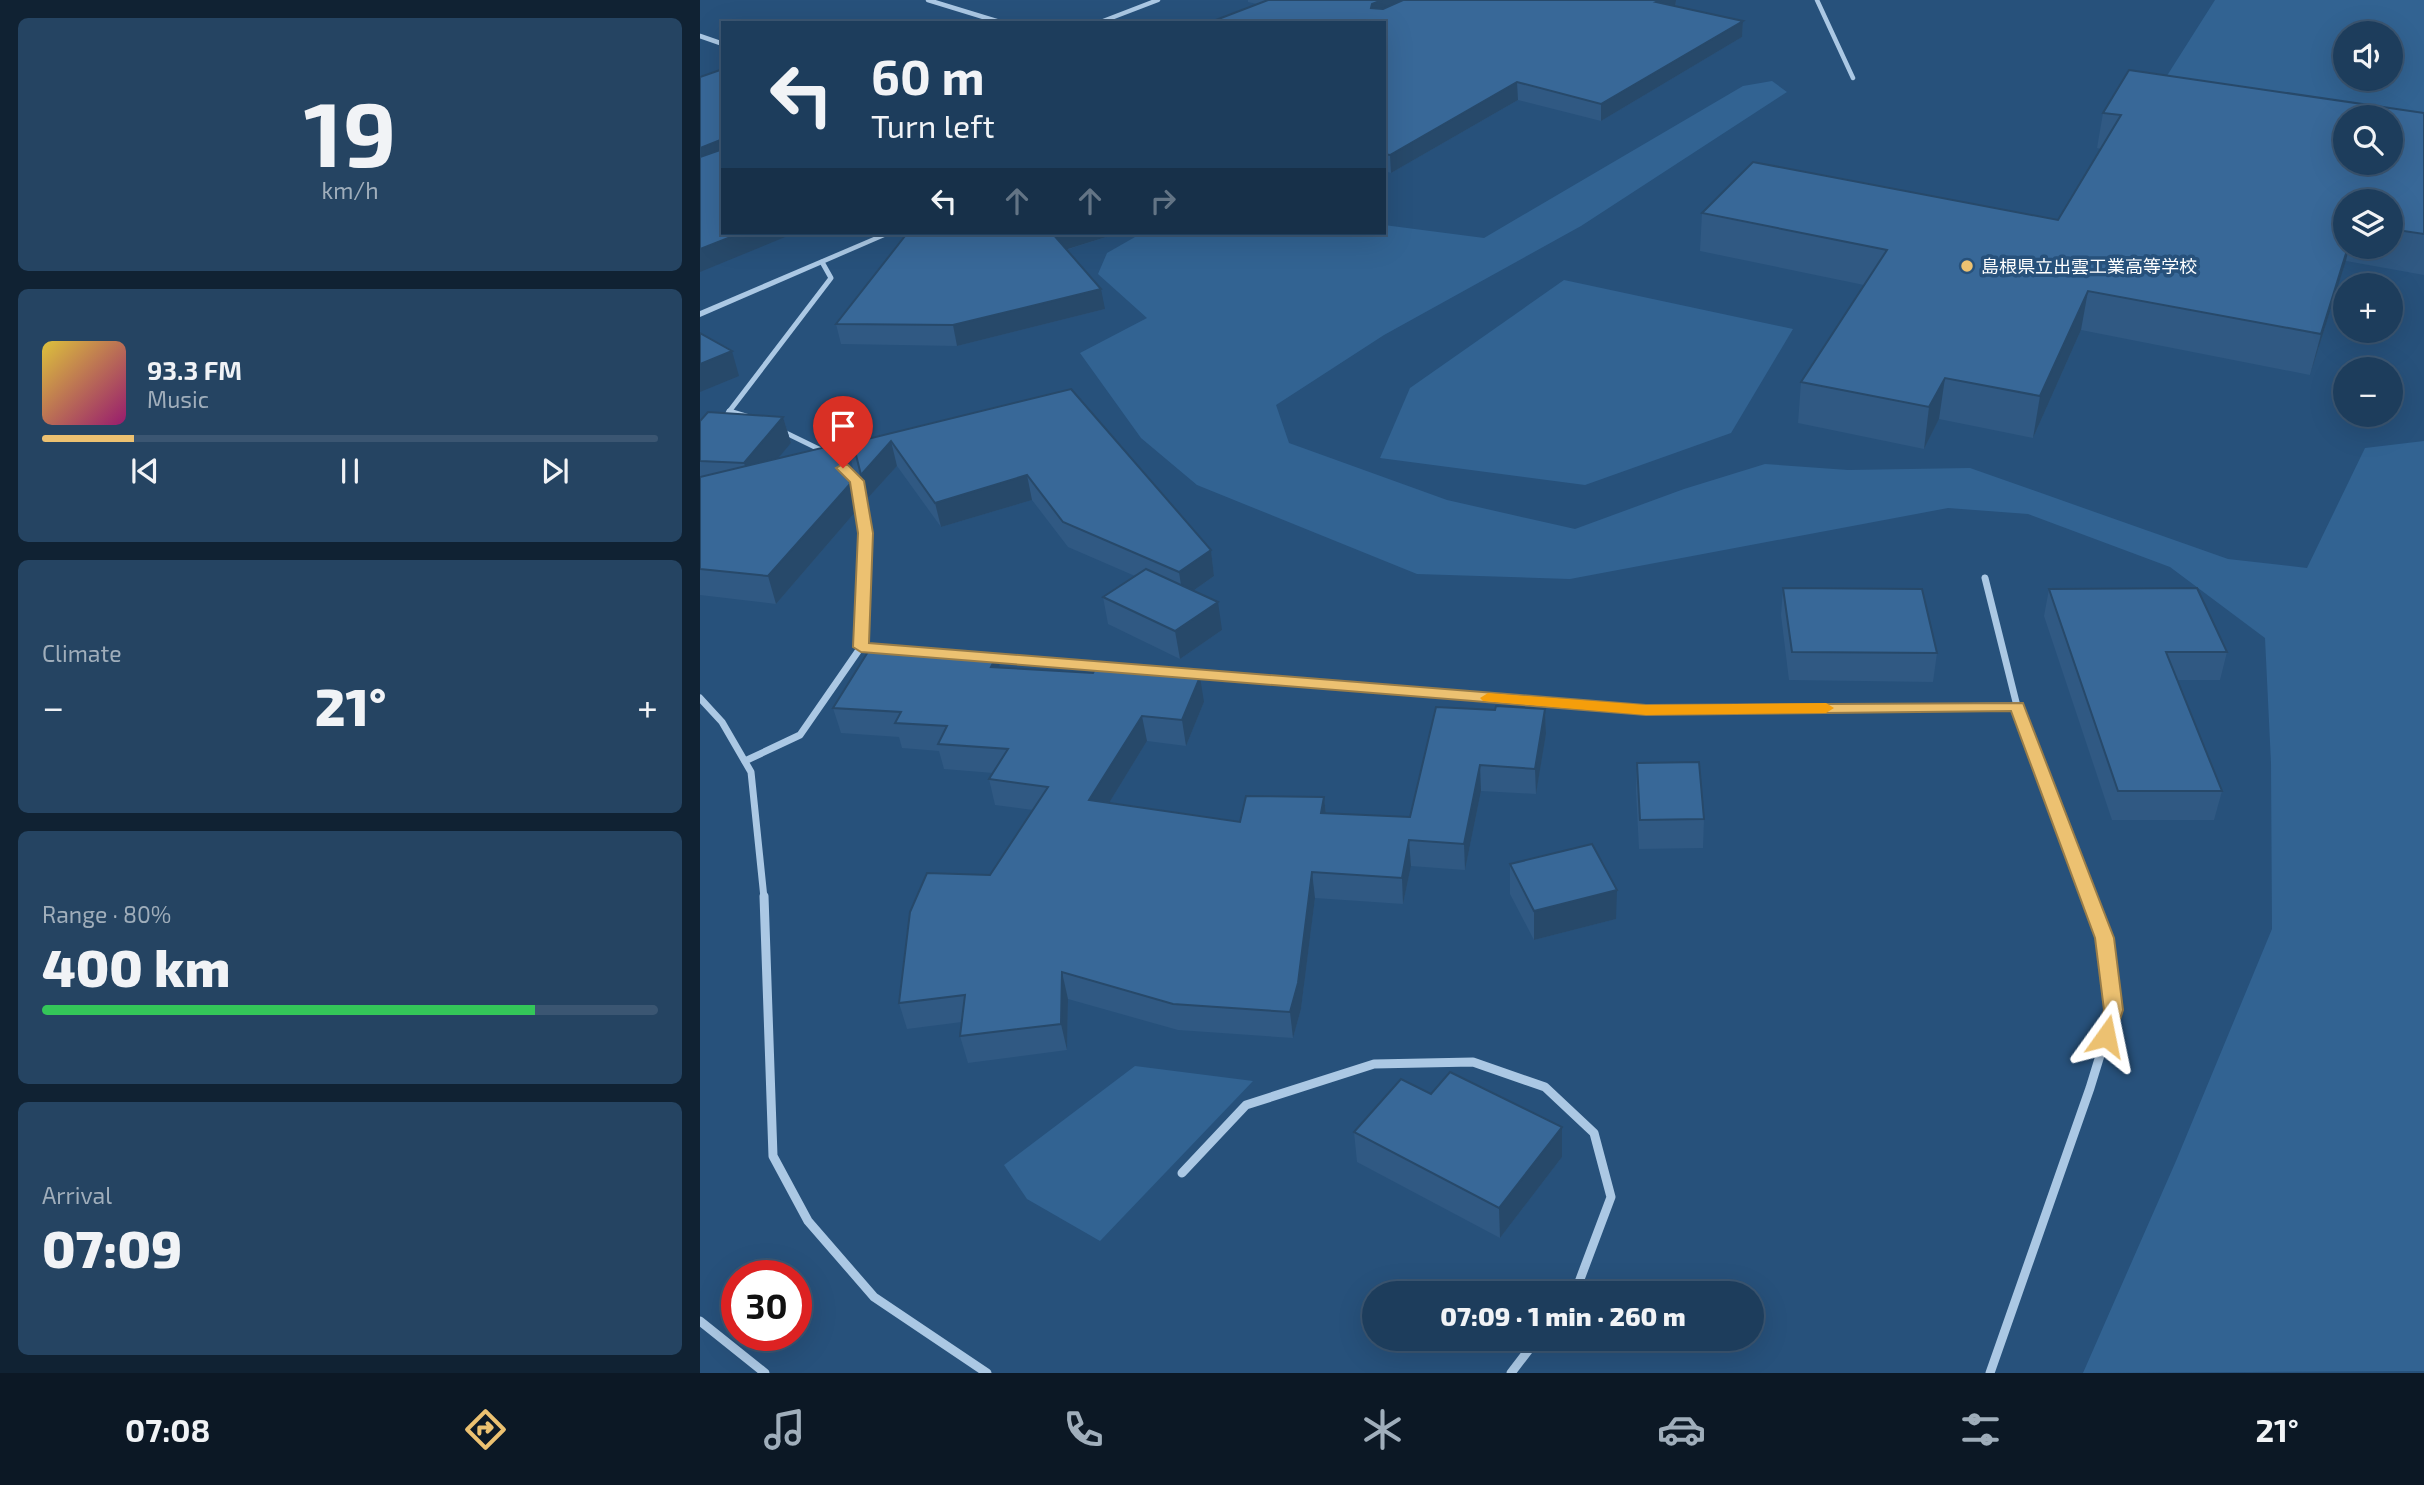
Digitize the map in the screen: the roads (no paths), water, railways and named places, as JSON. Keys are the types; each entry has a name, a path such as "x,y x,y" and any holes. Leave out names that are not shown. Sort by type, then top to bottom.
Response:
{"street":[{"path":"928,0 996,21"},
{"path":"1103,21 1158,0"},
{"path":"1817,0 1853,78"},
{"path":"700,36 721,43"},
{"path":"700,314 885,235"},
{"path":"722,421 831,278 822,262"},
{"path":"729,411 758,419"},
{"path":"770,425 830,455"},
{"path":"745,761 800,735 861,647 865,533 857,481 839,463"},
{"path":"1985,578 2017,706 2105,938 2114,1010 2090,1088 1990,1373"},
{"path":"861,647 888,650"},
{"path":"985,657 1646,710 2017,706"},
{"path":"700,698 722,722 751,772 764,891 773,1156 808,1221 874,1297 988,1373"},
{"path":"1182,1174 1246,1105 1374,1064 1473,1062 1545,1087 1594,1133 1611,1197 1578,1281"},
{"path":"700,1321 765,1373"},
{"path":"1511,1373 1528,1351"}],"place":[{"name":"島根県立出雲工業高等学校","path":"1967,266"}]}
